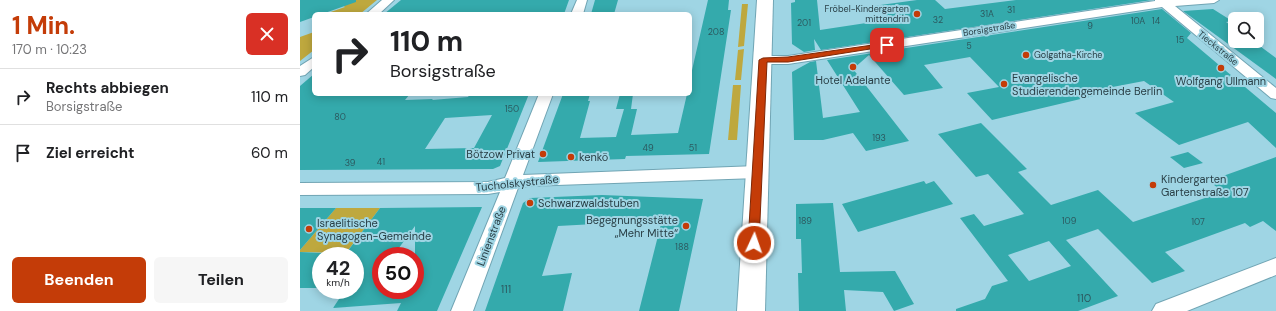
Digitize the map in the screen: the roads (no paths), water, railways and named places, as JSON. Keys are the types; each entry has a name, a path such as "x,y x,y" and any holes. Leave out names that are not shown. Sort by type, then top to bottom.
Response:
{"main road":[{"path":"751,311 765,0"}],"street":[{"path":"374,12 389,0"},
{"path":"578,12 582,0"},
{"name":"Borsigstraße","path":"763,60 788,60 1162,2 1214,0"},
{"name":"Tieckstraße","path":"1162,2 1276,95"},
{"path":"300,72 312,63"},
{"name":"Linienstraße","path":"462,311 545,96"},
{"name":"Tucholskystraße","path":"300,189 488,188 535,180 757,172"},
{"path":"1163,311 1276,266"}],"place":[{"name":"Fröbel-Kindergarten mittendrin","path":"917,14"},
{"name":"Golgatha-Kirche","path":"1026,55"},
{"name":"Hotel Adelante","path":"853,67"},
{"name":"Wolfgang Ullmann","path":"1221,68"},
{"name":"Evangelische Studierendengemeinde Berlin","path":"1004,84"},
{"name":"Bötzow Privat","path":"543,154"},
{"name":"kenkō","path":"571,157"},
{"name":"Kindergarten Gartenstraße 107","path":"1153,185"},
{"name":"Schwarzwaldstuben","path":"530,203"},
{"name":"Begegnungsstätte „Mehr Mitte“","path":"686,226"},
{"name":"Israelitische Synagogen-Gemeinde","path":"309,229"}]}
